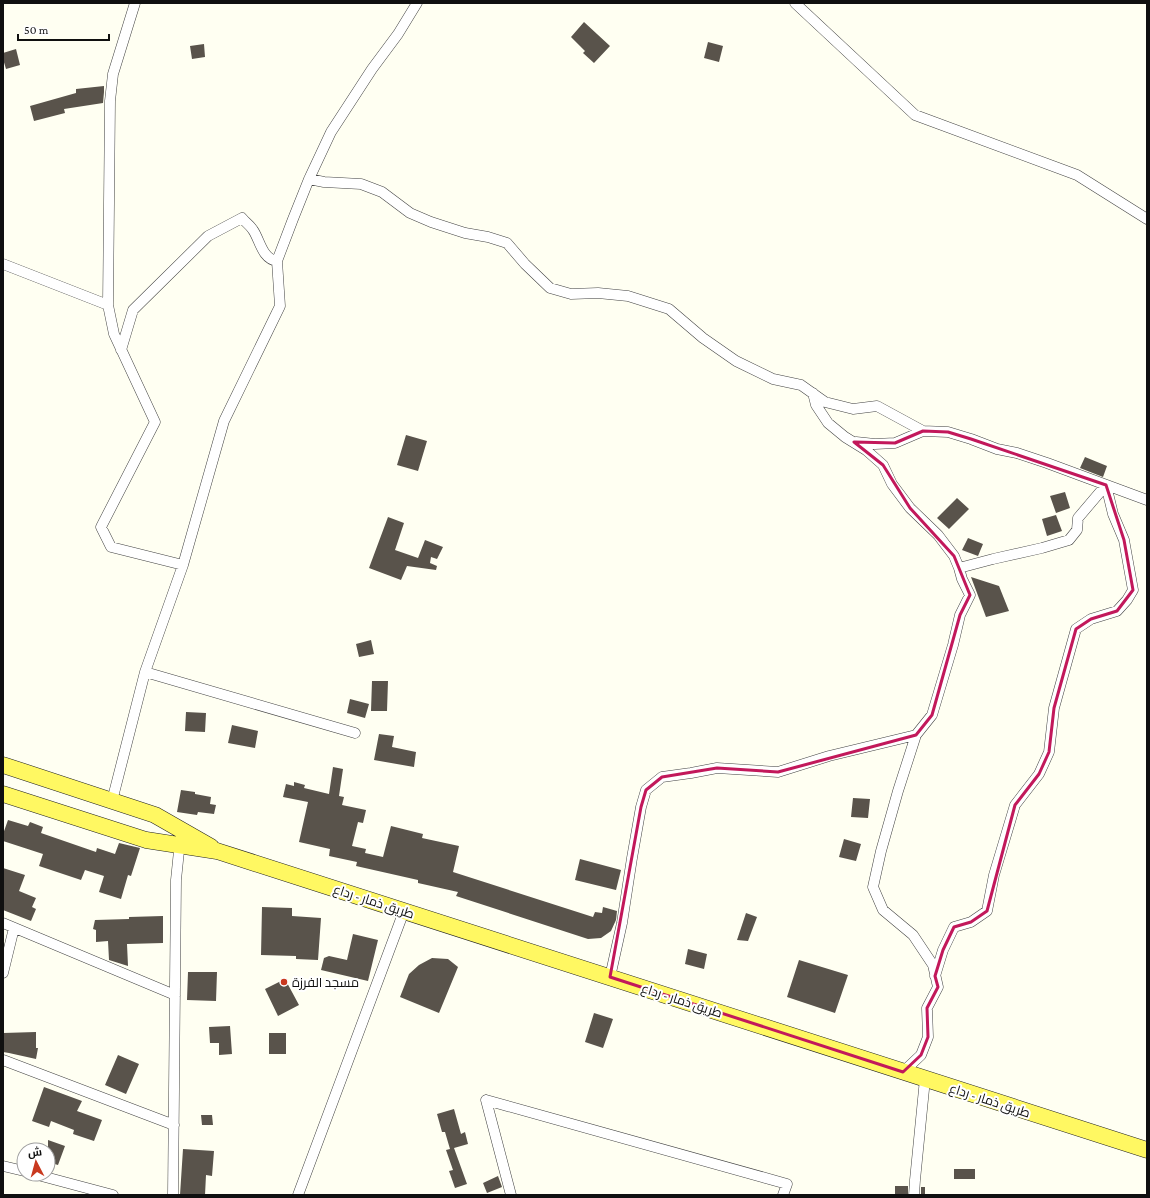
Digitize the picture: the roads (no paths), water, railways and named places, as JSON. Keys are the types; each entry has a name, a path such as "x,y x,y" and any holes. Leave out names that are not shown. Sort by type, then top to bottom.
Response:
{"main road":[{"path":"3,765 155,815 180,838"},
{"name":"طريق ذمار - رداع","path":"3,794 146,840 180,838 1147,1150"}],"street":[{"path":"135,3 113,74 110,101 108,305 114,334 155,422 101,526 111,547 183,565"},
{"path":"112,801 145,672 183,565 224,420 280,306 277,261 292,219 331,132 372,69 398,34 416,3"},
{"path":"795,3 915,115 1077,175 1147,219"},
{"path":"309,179 324,182 361,184 382,192 410,213 431,222 465,233 488,237 508,243 525,264 550,288 571,294 598,293 628,296 669,309 703,338 736,360 773,379 802,385 825,402 853,409 877,406 923,431"},
{"path":"121,350 133,310 208,236 242,218 253,229 266,255 273,261 277,261"},
{"path":"3,264 108,305"},
{"path":"813,393 816,405 828,423 866,450 883,465 892,484 910,508 938,535 954,556 962,579 970,595 960,615 953,645 932,715 916,735 898,791 873,887 883,910 913,935 933,965 938,987 927,1008 928,1037 921,1055 903,1072"},
{"path":"854,442 875,444 895,443 923,431 948,432 1047,463 1147,500"},
{"path":"959,568 1069,540 1077,530 1078,518 1106,485"},
{"path":"935,976 943,950 954,927 971,922 987,911 994,875 1016,805 1039,774 1049,752 1054,708 1076,630 1091,619 1117,610 1127,600 1133,590 1124,540 1113,514 1106,485"},
{"path":"145,672 355,733"},
{"path":"610,977 622,924 641,807 646,790 662,777 717,768 778,772 830,756 916,735"},
{"path":"173,1195 176,880 180,838"},
{"path":"298,1195 404,911"},
{"path":"3,923 175,995"},
{"path":"3,972 14,928"},
{"path":"3,1060 174,1125"},
{"path":"914,1195 924,1079"},
{"path":"511,1195 486,1100 787,1184 784,1195"},
{"path":"3,1166 16,1169"},
{"path":"55,1182 79,1191 113,1195"}],"place":[{"name":"مسجد الفرزة","path":"284,982"}]}
